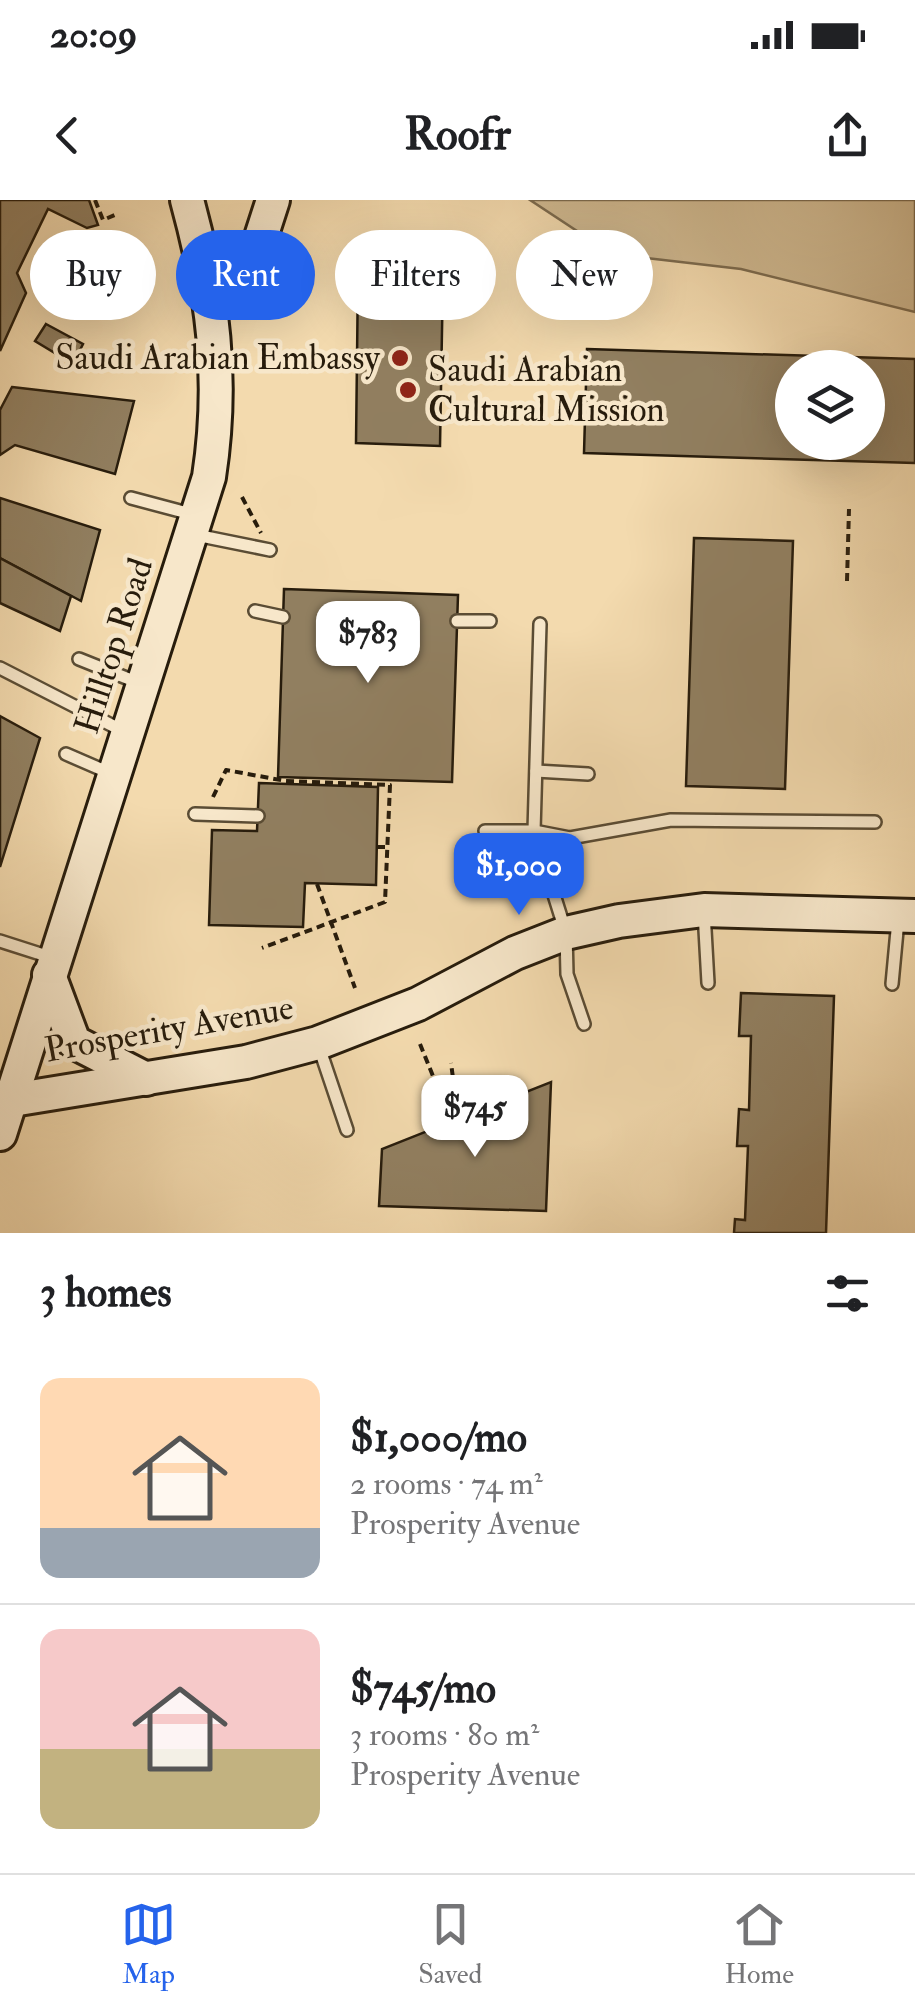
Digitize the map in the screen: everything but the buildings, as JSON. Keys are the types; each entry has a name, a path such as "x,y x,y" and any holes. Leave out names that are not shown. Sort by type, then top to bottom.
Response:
{"main road":[{"name":"Hilltop Road","path":"187,200 195,230"},
{"path":"264,230 273,200"},
{"name":"Hilltop Road","path":"0,1134 4,1098 52,966 196,525 218,407 212,320"},
{"name":"Prosperity Avenue","path":"4,1098 246,1062 318,1044 418,1004 566,933 633,918 704,910 907,916"},
{"path":"52,966 74,1042 146,1079"}],"lane":[{"path":"131,498 270,550"},
{"path":"255,611 283,617"},
{"path":"457,621 490,621"},
{"path":"540,624 534,831 566,933 567,974 584,1024"},
{"path":"79,659 142,685"},
{"path":"0,668 128,733"},
{"path":"66,754 114,775"},
{"path":"536,771 588,774"},
{"path":"201,814 258,816"},
{"path":"486,831 534,831 570,838 672,820 875,822"},
{"path":"704,910 708,982"},
{"path":"892,984 907,916"},
{"path":"0,942 52,966"},
{"path":"318,1044 347,1130"}],"path":[{"path":"95,200 103,220 117,214"},
{"path":"242,497 270,550"},
{"path":"847,582 849,509"},
{"path":"201,814 226,770 286,781 390,785 385,902 262,948"},
{"path":"377,847 389,848"},
{"path":"317,884 355,988"},
{"path":"420,1044 437,1086 453,1078 451,1062"}],"shaded area":[{"path":"530,200 915,200 915,312 741,269 653,259 653,230 576,230"}],"place":[{"name":"Saudi Arabian Embassy","path":"400,358"},
{"name":"Saudi Arabian Cultural Mission","path":"408,390"}]}
